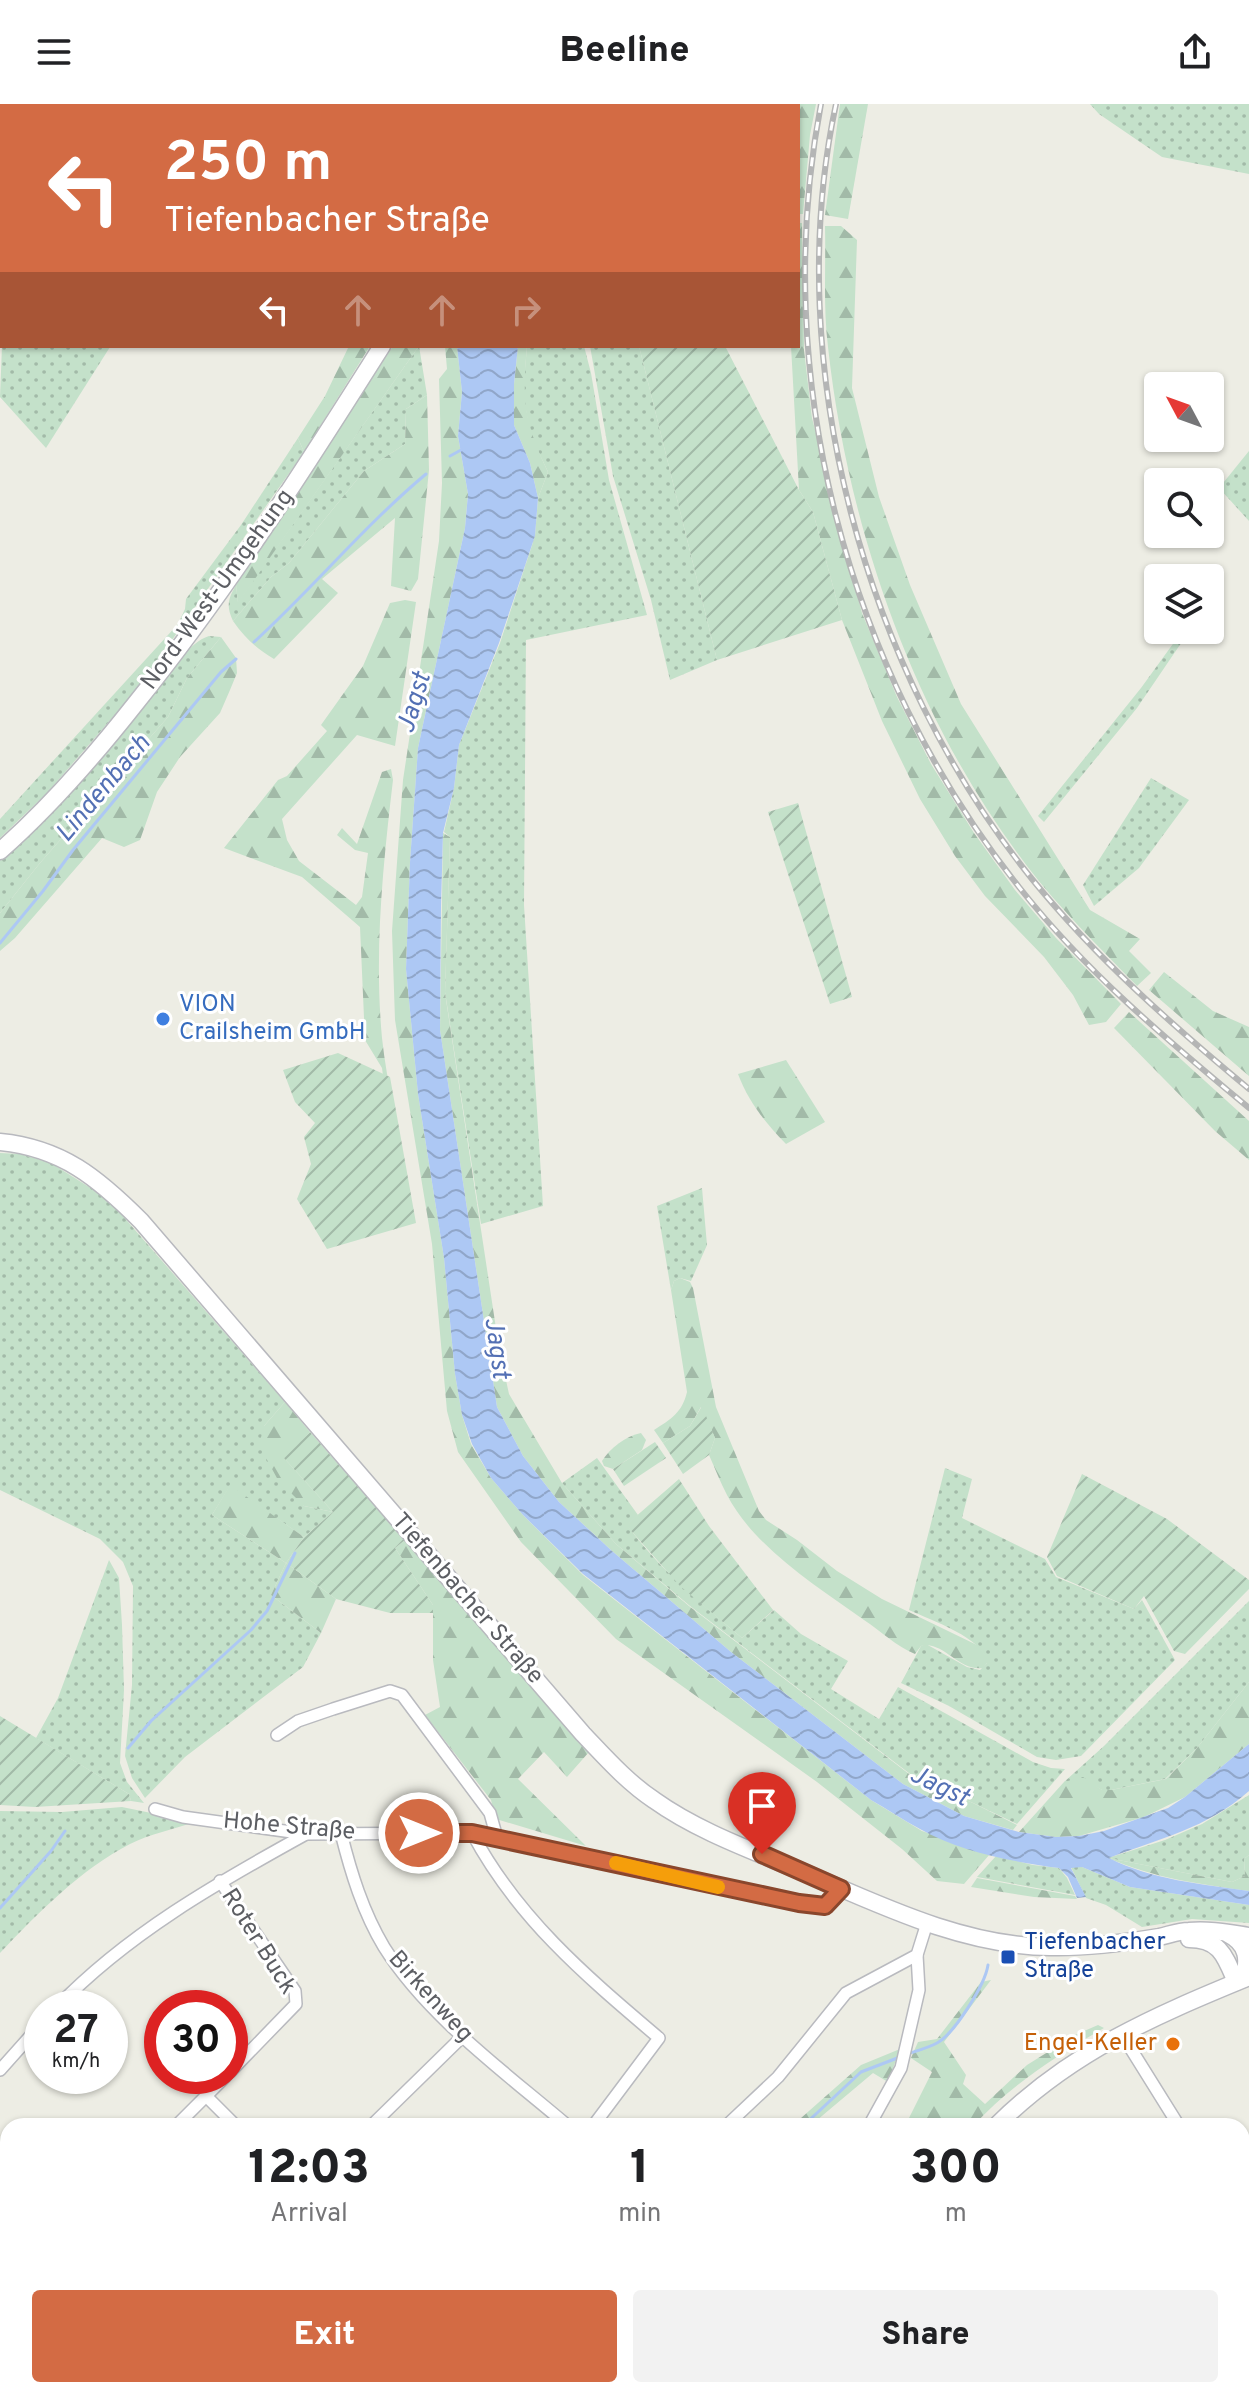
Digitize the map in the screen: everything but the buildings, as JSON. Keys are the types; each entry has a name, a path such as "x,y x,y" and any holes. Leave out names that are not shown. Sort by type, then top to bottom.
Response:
{"main road":[{"name":"Nord-West-Umgehung","path":"0,851 110,737 182,647 311,458 381,348"},
{"name":"Tiefenbacher Straße","path":"0,1142 42,1150 76,1165 116,1195 583,1734 653,1800 679,1816 841,1889 927,1923 997,1940 1047,1947 1094,1946 1185,1931 1249,1936"},
{"path":"1005,2118 1044,2082 1121,2033 1151,2017 1243,1979 1248,1960 1244,1948 1233,1936 1223,1932"},
{"name":"Tiefenbacher Straße","path":"1159,1937 1210,1942 1243,1979"}],"street":[{"path":"277,1735 298,1721 333,1709 390,1691 402,1695 490,1813 497,1838"},
{"name":"Hohe Straße","path":"155,1809 183,1817 306,1834 472,1833 773,1899 825,1906 841,1889"},
{"name":"Birkenweg","path":"341,1833 354,1884 384,1947 413,1986 463,2036 559,2118"},
{"path":"472,1833 492,1871 557,1949 659,2038 599,2118"},
{"path":"74,1990 101,1964 220,1881 306,1834"},
{"name":"Roter Buck","path":"220,1881 295,1991 296,2004 248,2053"},
{"path":"873,2118 901,2068 919,1990 917,1955 927,1923"},
{"path":"734,2118 778,2077 846,1993 917,1955"},
{"path":"1121,2033 1174,2118"},
{"path":"379,2118 463,2036"},
{"path":"0,2070 24,2043"},
{"path":"184,2118 206,2096 228,2118"}],"green space":[{"path":"800,104 816,104 810,135 803,214 800,214"},
{"path":"840,104 868,104 848,219 825,215"},
{"path":"1090,104 1249,104 1249,174 1162,157 1099,114"},
{"path":"802,223 804,350 812,418 862,613 897,697 931,764 974,833 1015,890 1056,938 1121,1004 1106,1022 1089,1025 1073,995 1044,957 985,896 955,856 920,799 882,721 842,620 813,512 799,490 791,348 800,348"},
{"path":"825,226 841,226 857,240 852,388 879,497 910,585 961,704 1090,910 1140,939 1129,951 1151,973 1137,986 1053,897 987,809 951,748 893,620 870,552 838,416 826,332"},
{"path":"2,348 109,348 46,448 0,397"},
{"path":"348,348 369,348 304,452 298,438 325,396"},
{"path":"392,348 418,348 238,603 236,585"},
{"path":"419,348 427,395 406,409 405,444 364,471 289,563 271,577 233,621 229,603 236,585 238,602"},
{"path":"445,348 457,348 462,392 458,436 468,494 465,528 418,748 406,969 418,1094 444,1258 455,1374 471,1444 491,1478 583,1575 871,1800 922,1831 990,1854 964,1884 937,1881 902,1849 817,1782 616,1639 521,1542 458,1452 447,1411 432,1244 395,1020 392,931 403,780 439,541 442,483 439,379 447,369"},
{"path":"518,348 527,348 525,397 529,424 548,472 538,498 530,463 514,425"},
{"path":"527,348 585,348 609,480 647,615 526,640 524,905 543,1206 481,1224 445,992 450,837 444,832 459,745 500,643 535,536 538,498 548,472 530,434 523,392"},
{"path":"590,348 639,348 717,660 670,680 651,600 613,476"},
{"path":"639,348 726,348 813,512 842,620 717,660"},
{"path":"427,395 429,470 418,579 411,591 391,586 395,518 322,579 338,593 274,659 251,642 233,621 271,577 289,563 364,471 405,444 406,409"},
{"path":"298,438 304,452 139,687 47,793 0,838 0,819 178,624 186,599 241,525"},
{"path":"1249,451 1249,521 1224,494 1224,482"},
{"path":"405,600 416,602 395,746 357,735 282,819 287,840 299,861 356,905 362,897 368,853 355,850 337,835 342,828 357,844 382,772 391,769 393,780 383,876 379,973 384,1056 407,1177 397,1183 382,1068 365,1040 360,927 302,877 224,848 278,780 287,776 327,731 321,725 363,666 390,603"},
{"path":"209,636 221,637 187,678 168,717 0,913 0,858 105,752 189,649"},
{"path":"221,637 236,658 237,673 220,713 180,757 157,792 140,840 124,847 102,838 15,938 0,951 0,913 168,717 187,678"},
{"path":"1173,644 1180,644 1137,708 1044,822 1038,816"},
{"path":"1151,778 1189,800 1139,868 1094,906 1083,885"},
{"path":"798,803 852,997 830,1004 768,812"},
{"path":"443,833 450,837 445,993 499,1348 509,1394 562,1483 616,1544 689,1606 917,1780 1017,1825 1013,1830 964,1816 903,1784 731,1652 612,1551 559,1502 523,1456 497,1407 440,1030"},
{"path":"1164,972 1213,1011 1249,1027 1249,1076 1149,990"},
{"path":"1129,1012 1249,1121 1249,1160 1215,1131 1114,1028"},
{"path":"338,1053 390,1077 416,1223 327,1249 297,1199 311,1164 304,1137 315,1123 295,1102 283,1070"},
{"path":"786,1060 825,1122 786,1144 758,1112 738,1074"},
{"path":"0,1153 20,1154 51,1163 108,1199 285,1402 264,1426 304,1506 333,1512 304,1537 230,1486 212,1515 286,1563 271,1595 321,1633 303,1667 185,1757 145,1798 132,1778 125,1756 132,1685 133,1586 123,1562 100,1539 0,1490"},
{"path":"702,1188 707,1245 691,1281 680,1278 674,1281 671,1290 657,1206"},
{"path":"680,1278 690,1282 693,1288 716,1407 759,1511 766,1520 837,1571 882,1599 979,1646 987,1658 983,1668 966,1665 929,1645 921,1646 915,1654 908,1651 807,1580 770,1549 753,1532 724,1490 709,1455 715,1438 701,1407 690,1426 663,1443 654,1430 679,1410 687,1392 671,1290 674,1281"},
{"path":"285,1402 310,1432 284,1458 333,1512 304,1506 278,1480 259,1445 264,1426"},
{"path":"702,1406 715,1438 709,1455 683,1474 663,1443 690,1426"},
{"path":"310,1432 405,1540 395,1548 433,1605 433,1613 390,1613 336,1599 286,1563 304,1537 333,1512 283,1457"},
{"path":"641,1433 646,1440 642,1450 613,1469 604,1466 602,1461 614,1447"},
{"path":"655,1442 666,1458 624,1486 613,1469"},
{"path":"597,1458 638,1515 627,1525 681,1585 742,1638 774,1610 801,1634 848,1661 831,1689 879,1719 898,1687 1033,1762 1065,1769 1017,1824 918,1780 690,1606 616,1544 562,1483"},
{"path":"945,1468 972,1479 962,1518 1045,1559 1056,1577 1134,1609 1142,1600 1175,1660 1081,1756 1056,1760 1037,1757 949,1706 901,1683 921,1646 926,1644 967,1667 980,1670 987,1663 984,1654 967,1638 909,1610"},
{"path":"1082,1474 1167,1519 1249,1580 1249,1589 1185,1654 1174,1651 1144,1596 1134,1609 1057,1576 1047,1557"},
{"path":"679,1479 709,1526 773,1610 742,1638 680,1586 626,1525"},
{"path":"230,1485 304,1537 286,1563 212,1515"},
{"path":"405,1540 589,1752 567,1777 544,1752 518,1779 586,1846 496,1819 491,1800 425,1715 440,1707 433,1660 433,1605 395,1548"},
{"path":"109,1560 119,1578 122,1625 124,1690 120,1763 127,1782 144,1803 131,1801 129,1794 36,1738 58,1698"},
{"path":"286,1563 336,1599 321,1633 271,1595"},
{"path":"1249,1601 1249,1682 1197,1748 1165,1779 1111,1790 1064,1782 1104,1746"},
{"path":"1249,1682 1249,1744 1185,1797 1144,1817 1079,1836 1056,1837 1019,1832 1064,1782 1083,1777 1102,1790 1111,1790 1166,1779 1197,1748"},
{"path":"0,1716 129,1794 131,1801 35,1807 0,1805"},
{"path":"1249,1795 1249,1855 1244,1859 1245,1876 1232,1882 1108,1858 1165,1840 1202,1824"},
{"path":"122,1807 195,1822 138,1840 94,1866 45,1908 0,1953 0,1811 62,1812"},
{"path":"1249,1855 1249,1891 1159,1875 1108,1858 1232,1882 1245,1876 1244,1859"},
{"path":"996,1856 1059,1868 1075,1895 977,1877"},
{"path":"1071,1867 1082,1867 1130,1887 1249,1905 1249,1923 1192,1919 1142,1927 1106,1905 1086,1898"},
{"path":"977,1878 1075,1896 1077,1899 1034,1897 971,1887"},
{"path":"991,1980 944,2042 966,2075 963,2084 985,2104 1027,2065 1075,2035 1098,2025 1104,2028 1035,2072 981,2118 909,2118 932,2072 911,2058 918,2042 937,2039 981,1982"},
{"path":"900,2049 888,2082 873,2073 820,2118 801,2118 861,2065"}],"water":[{"path":"457,348 518,348 514,425 530,463 538,498 535,536 499,643 459,745 454,788 443,833 440,1030 497,1407 523,1456 559,1502 612,1551 731,1652 903,1784 964,1816 1019,1832 1056,1837 1104,1831 1168,1808 1249,1744 1249,1791 1199,1824 1109,1858 1160,1876 1249,1891 1249,1905 1130,1887 1082,1867 1071,1868 1086,1897 1077,1898 1068,1877 1059,1868 970,1850 907,1822 871,1800 583,1574 523,1515 491,1478 472,1444 462,1415 455,1374 444,1258 418,1094 406,969 418,748 465,528 468,494 458,436 462,392"}],"waterway":[{"name":"Lindenbach","path":"450,456 461,450"},
{"name":"Lindenbach","path":"254,642 426,474"},
{"name":"Lindenbach","path":"0,943 73,850 221,672 236,659"},
{"path":"128,1748 151,1721 251,1630 267,1611 295,1553"},
{"path":"0,1908 65,1831"},
{"path":"907,2054 937,2043 952,2030 975,1996 988,1965"},
{"path":"812,2118 861,2072 900,2057"}],"railway":[{"path":"821,104 808,207 806,311 815,414 836,516 867,616 908,712 959,802 1019,887 1099,976 1249,1108"},
{"path":"836,104 822,204 820,306 830,410 851,512 882,612 923,708 974,797 1032,879 1082,936 1135,989 1249,1089"}],"slow traffic":[{"path":"616,1863 718,1887"}],"place":[{"name":"VION Crailsheim GmbH","path":"163,1019"},
{"name":"Tiefenbacher Straße","path":"1008,1957"},
{"name":"Engel-Keller","path":"1173,2044"}],"route":[{"path":"419,1833 472,1833 799,1903 825,1906 841,1889 762,1854"}],"water label":[{"name":"Jagst","path":"415,703"},
{"name":"Jagst","path":"496,1348"},
{"name":"Jagst","path":"939,1787"}]}
